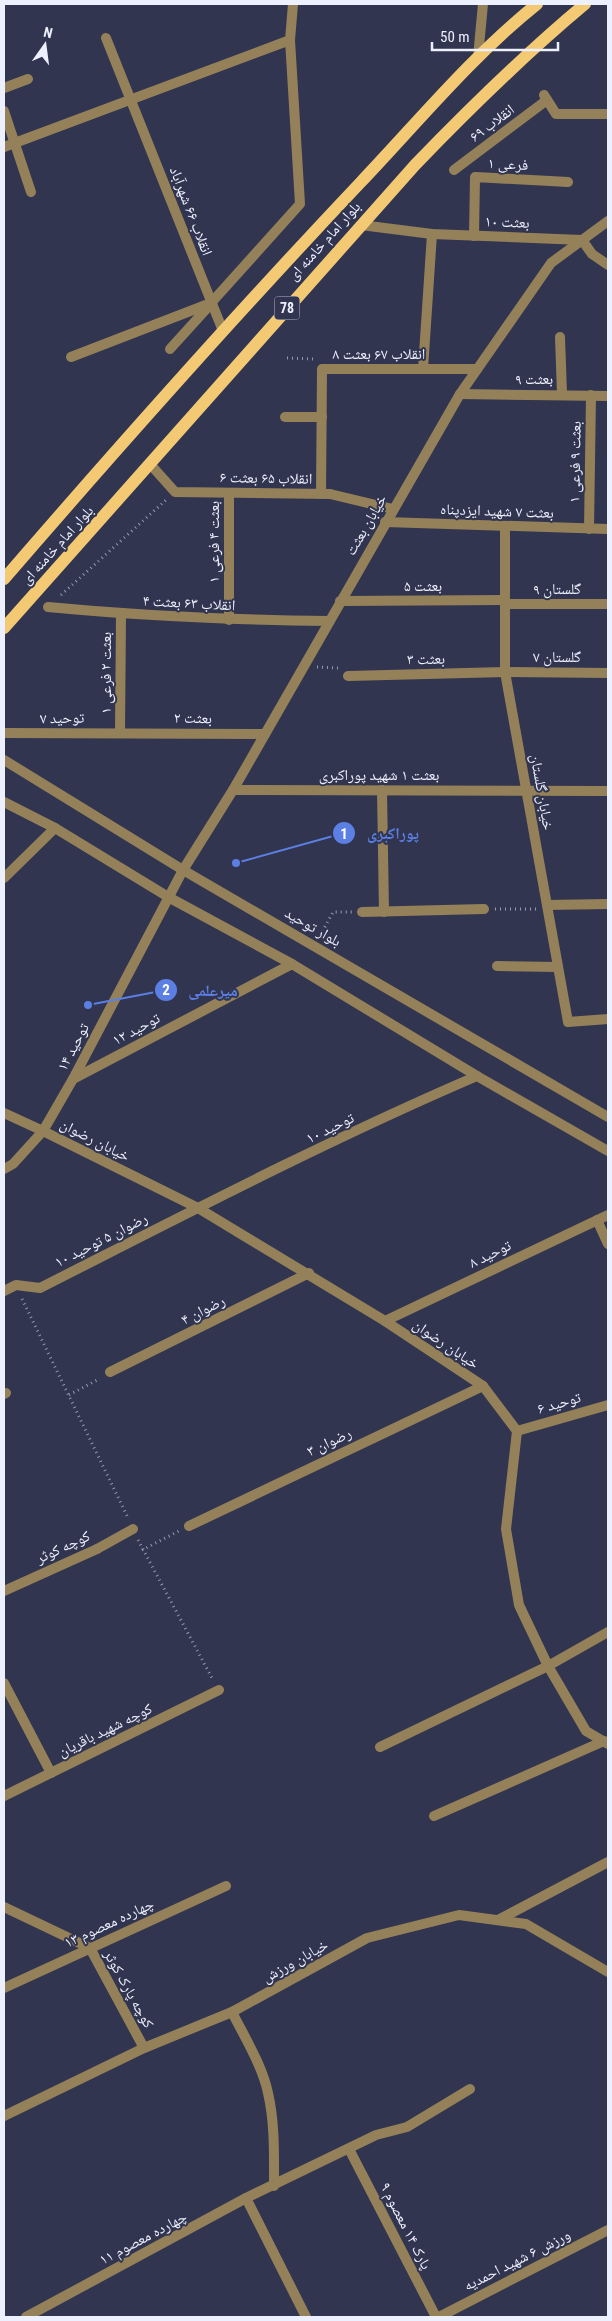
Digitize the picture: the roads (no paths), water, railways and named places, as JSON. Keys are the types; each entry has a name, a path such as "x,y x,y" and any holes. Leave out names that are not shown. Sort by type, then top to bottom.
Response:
{"main road":[{"name":"بلوار امام خامنه ای","path":"4,579 223,331 448,87 506,28 537,4"},
{"name":"بلوار امام خامنه ای","path":"4,628 361,225 474,104 533,48 585,4"}],"street":[{"path":"170,349 300,204 290,40 293,4"},
{"path":"478,56 483,4"},
{"name":"انقلاب ۶۶ شهرآباد","path":"106,38 223,331"},
{"path":"4,147 132,101 290,40"},
{"path":"4,88 28,79"},
{"name":"انقلاب ۶۹","path":"454,170 546,98 556,114 608,114"},
{"path":"4,111 31,192"},
{"name":"فرعی ۱","path":"474,236 475,177 568,182"},
{"name":"خیابان بعثت","path":"184,870 460,394 551,263 608,221"},
{"path":"361,225 432,234 423,369"},
{"name":"بعثت ۱۰","path":"432,234 582,240"},
{"path":"582,240 592,254 608,265"},
{"path":"71,357 211,303"},
{"path":"560,337 562,394"},
{"name":"انقلاب ۶۷ بعثت ۸","path":"322,417 322,369 477,369"},
{"name":"بعثت ۹","path":"460,394 608,396"},
{"name":"بعثت ۹ فرعی ۱","path":"589,528 591,395"},
{"path":"285,417 322,417 325,494"},
{"name":"انقلاب ۶۵ بعثت ۶","path":"150,464 175,492 325,494 393,508"},
{"name":"بعثت ۴ فرعی ۱","path":"229,493 229,620"},
{"name":"بعثت ۷ شهید ایزدپناه","path":"386,522 608,529"},
{"name":"خیابان گلستان","path":"504,526 505,672 568,1022 608,1019"},
{"name":"بعثت ۵","path":"340,601 505,602"},
{"name":"گلستان ۹","path":"505,602 608,604"},
{"name":"انقلاب ۶۳ بعثت ۴","path":"48,607 121,614 229,620 329,621"},
{"name":"بعثت ۲ فرعی ۱","path":"120,732 121,614"},
{"name":"گلستان ۷","path":"505,672 608,673"},
{"name":"بعثت ۳","path":"348,676 505,672"},
{"name":"توحید ۷","path":"4,733 120,732"},
{"name":"بعثت ۲","path":"120,732 264,734"},
{"name":"بلوار توحید","path":"4,760 184,870 608,1117"},
{"name":"بعثت ۱ شهید پوراکبری","path":"232,790 526,790 608,792"},
{"path":"382,790 384,912"},
{"path":"4,802 55,828 170,898 292,964 476,1076 608,1151"},
{"path":"4,878 55,828"},
{"name":"توحید ۱۴","path":"4,1169 13,1164 43,1131 73,1079 184,870"},
{"path":"547,907 608,904"},
{"path":"362,912 484,909"},
{"name":"توحید ۱۲","path":"73,1079 292,964"},
{"path":"497,966 558,967"},
{"name":"توحید ۱۰","path":"198,1208 429,1096 476,1076"},
{"name":"خیابان رضوان","path":"4,1113 198,1208 386,1321 483,1386 517,1431"},
{"name":"رضوان ۵ توحید ۱۰","path":"4,1291 16,1285 40,1288 198,1208"},
{"name":"توحید ۸","path":"386,1321 608,1215"},
{"path":"596,1220 608,1244"},
{"name":"رضوان ۴","path":"110,1372 308,1274"},
{"name":"رضوان ۳","path":"189,1526 483,1386"},
{"name":"توحید ۶","path":"517,1431 608,1405"},
{"path":"517,1431 506,1529 519,1605 548,1666 586,1731 606,1742"},
{"name":"کوچه کوثر","path":"4,1591 97,1549 133,1529"},
{"path":"380,1748 548,1666 608,1632"},
{"path":"4,1683 51,1773"},
{"name":"کوچه شهید باقریان","path":"4,1796 219,1690"},
{"path":"434,1816 606,1742"},
{"path":"498,1920 608,1862"},
{"name":"چهارده معصوم ۱۳","path":"4,1988 226,1886"},
{"name":"کوچه پارک کوثر","path":"4,1907 90,1948 144,2048"},
{"name":"خیابان ورزش","path":"4,2116 144,2048 232,2012 367,1938 459,1915 526,1924 608,1972"},
{"path":"232,2012 252,2052 268,2092 274,2139 274,2186"},
{"name":"چهارده معصوم ۱۱","path":"26,2317 246,2198 376,2135 407,2127 470,2089"},
{"name":"پارک ۱۴ معصوم ۹","path":"349,2149 438,2317"},
{"path":"246,2198 306,2317"},
{"name":"ورزش ۶ شهید احمدیه","path":"438,2317 608,2230"}],"place":[{"name":"پوراکبری","path":"236,863"},
{"name":"میرعلمی","path":"88,1005"}]}
